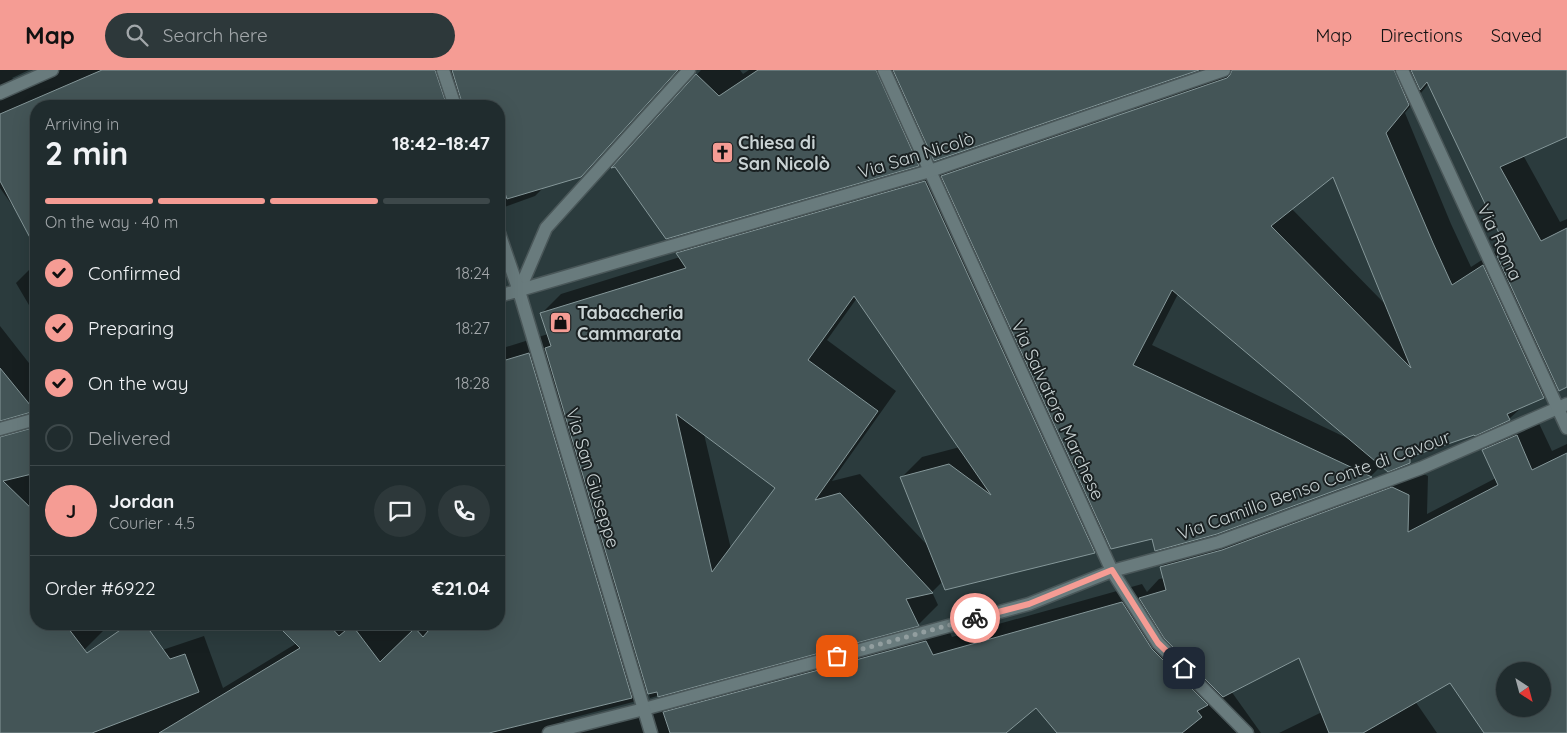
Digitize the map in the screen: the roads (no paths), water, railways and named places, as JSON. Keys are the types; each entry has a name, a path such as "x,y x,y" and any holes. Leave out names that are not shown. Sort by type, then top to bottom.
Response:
{"street":[{"path":"0,92 52,70"},
{"path":"443,70 453,100"},
{"path":"519,291 546,228 690,70"},
{"name":"Via Salvatore Marchese","path":"884,70 1112,570 1158,643 1247,733"},
{"name":"Via San Nicolò","path":"505,294 930,171 1224,70"},
{"name":"Via Roma","path":"1402,70 1562,406 1567,428"},
{"name":"Via San Giuseppe","path":"505,250 519,291 651,733"},
{"name":"Via Camillo Benso Conte di Cavour","path":"549,733 1029,604 1112,570 1228,538 1420,468 1562,406"},
{"path":"0,429 30,421"}],"place":[{"name":"Chiesa di San Nicolò","path":"722,152"},
{"name":"Tabaccheria Cammarata","path":"561,322"}]}
